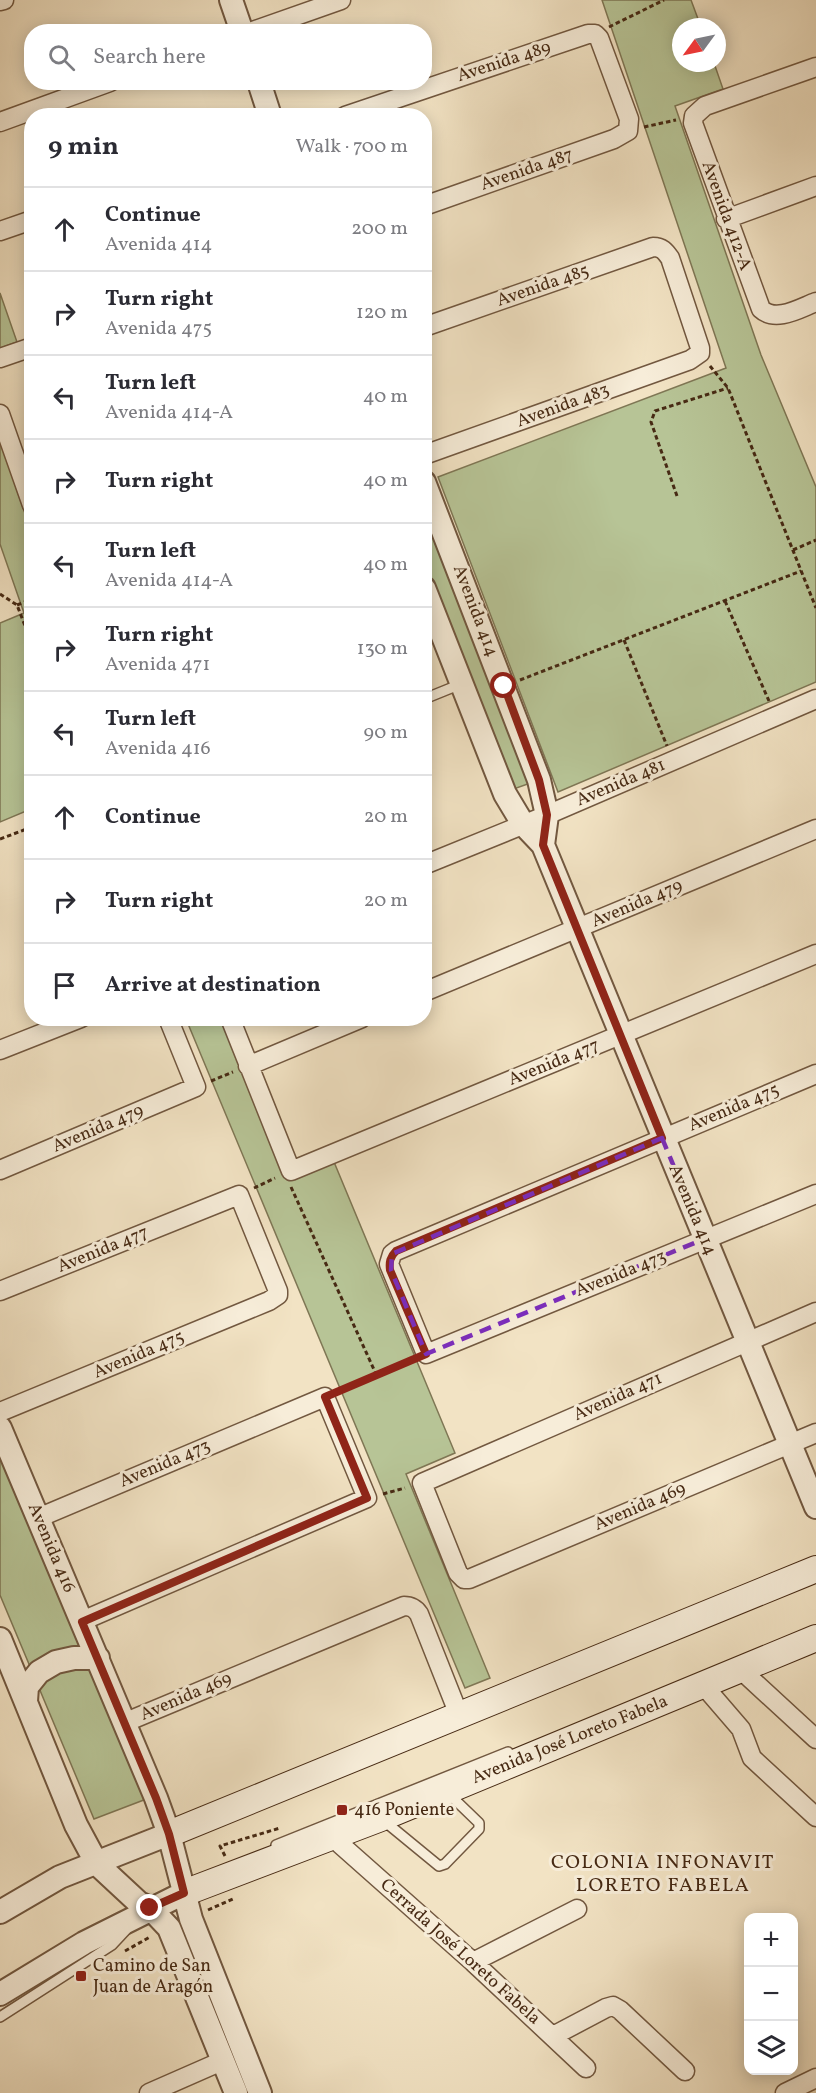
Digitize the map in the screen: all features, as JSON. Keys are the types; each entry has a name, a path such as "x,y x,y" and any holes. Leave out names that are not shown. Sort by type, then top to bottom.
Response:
{"main road":[{"path":"169,1834 816,1569"},
{"name":"Avenida José Loreto Fabela","path":"182,1886 332,1837 381,1818 698,1682 741,1670 816,1638"}],"street":[{"path":"231,0 239,24"},
{"path":"273,24 341,0"},
{"path":"595,34 602,43 629,119 628,131"},
{"name":"Avenida 489","path":"432,87 582,36 595,34"},
{"path":"694,116 705,106 816,67"},
{"path":"38,108 88,90"},
{"path":"262,90 267,108"},
{"name":"Avenida 489","path":"369,108 422,90"},
{"path":"0,122 24,113"},
{"name":"Avenida 412-A","path":"694,116 695,130 758,304 766,314 778,316 816,302"},
{"name":"Avenida 487","path":"432,203 614,139 628,131"},
{"path":"726,219 816,186"},
{"path":"0,231 24,223"},
{"name":"Avenida 485","path":"432,324 653,247 662,249 670,258 700,342 700,353"},
{"path":"0,358 24,350"},
{"name":"Avenida 483","path":"432,452 690,360 700,353"},
{"path":"0,414 24,464"},
{"name":"Avenida 414","path":"432,502 539,780 547,815 543,845"},
{"name":"Avenida 414","path":"432,609 505,794 523,824 543,845 576,930 816,1507"},
{"name":"Avenida 481","path":"432,862 547,815 816,699"},
{"name":"Avenida 479","path":"432,989 816,829"},
{"name":"Avenida 477","path":"288,1172 816,954"},
{"path":"0,1050 61,1026"},
{"path":"171,1026 195,1087"},
{"path":"233,1026 288,1172"},
{"path":"248,1066 343,1026"},
{"name":"Avenida 475","path":"426,1354 390,1270 390,1259 396,1251 816,1074"},
{"name":"Avenida 479","path":"0,1170 195,1087"},
{"name":"Avenida 473","path":"426,1354 816,1194"},
{"name":"Avenida 477","path":"0,1291 239,1195"},
{"name":"Avenida 475","path":"0,1412 278,1295 277,1286 239,1195"},
{"name":"Avenida 471","path":"422,1484 816,1312"},
{"path":"82,1622 367,1498 325,1397"},
{"name":"Avenida 473","path":"38,1518 325,1397"},
{"name":"Avenida 416","path":"0,1428 126,1722 169,1834 191,1919 258,2087"},
{"name":"Avenida 469","path":"422,1484 458,1573 464,1579 474,1578 816,1433"},
{"name":"Avenida 469","path":"126,1722 404,1606 412,1607 419,1614 459,1715"},
{"path":"0,1639 76,1825 97,1864 169,1928 235,2092 258,2087"},
{"path":"26,1701 27,1687 39,1672 56,1662 74,1658 98,1658"},
{"path":"741,1670 816,1739"},
{"path":"698,1682 741,1729 752,1758 816,1817"},
{"path":"0,1912 60,1877 169,1834"},
{"name":"Cerrada José Loreto Fabela","path":"332,1837 473,1962 586,2068"},
{"name":"Avenida José Loreto Fabela","path":"0,1994 142,1906 182,1886"},
{"path":"473,1962 577,1910"},
{"path":"553,2036 613,2006 685,2071"},
{"path":"208,2027 230,2018"},
{"path":"149,2093 222,2061"},
{"path":"785,2093 816,2078"}],"lane":[{"path":"432,696 461,684"},
{"path":"262,1850 516,1749"},
{"path":"381,1818 439,1866 445,1864 479,1829 478,1823 447,1791"},
{"path":"0,2017 112,1945 142,1906"}],"path":[{"path":"595,34 664,0"},
{"path":"628,131 694,116"},
{"path":"700,353 728,388 816,608"},
{"path":"677,496 651,422 655,411 728,388"},
{"path":"793,550 816,540"},
{"path":"504,686 801,571"},
{"path":"0,594 17,605 24,623"},
{"path":"725,600 776,716"},
{"path":"17,605 24,602"},
{"path":"624,640 673,761"},
{"path":"0,839 24,830"},
{"path":"195,1087 248,1066"},
{"path":"239,1195 288,1172 376,1374"},
{"path":"325,1397 426,1354"},
{"path":"367,1498 422,1484"},
{"path":"203,1912 241,1895"}],"highlighted area":[{"path":"662,1138 704,1239 426,1354 391,1270 392,1254"}],"green space":[{"path":"602,0 691,0 698,18 672,18 672,72 717,72 723,89 675,106 761,355 816,487 816,682 558,792 438,477 726,368"},
{"path":"0,293 17,342 0,348"},
{"path":"0,440 24,510 24,613 0,544"},
{"path":"432,506 536,781 505,792 432,590"},
{"path":"24,613 24,812 0,822 0,623"},
{"path":"189,1026 224,1026 288,1180 334,1162 455,1453 406,1474 490,1678 465,1688"},
{"path":"0,1441 149,1798 94,1819 0,1595"}],"place":[{"name":"416 Poniente","path":"342,1810"},
{"name":"Camino de San Juan de Aragón","path":"81,1976"}],"district":[{"name":"COLONIA INFONAVIT LORETO FABELA","path":"663,1874"}],"route":[{"path":"150,1908 184,1893 169,1834 156,1798 126,1722 82,1622 367,1498 325,1397 426,1354 390,1270 392,1254 662,1138 543,845 547,815 539,780 504,686"}]}
